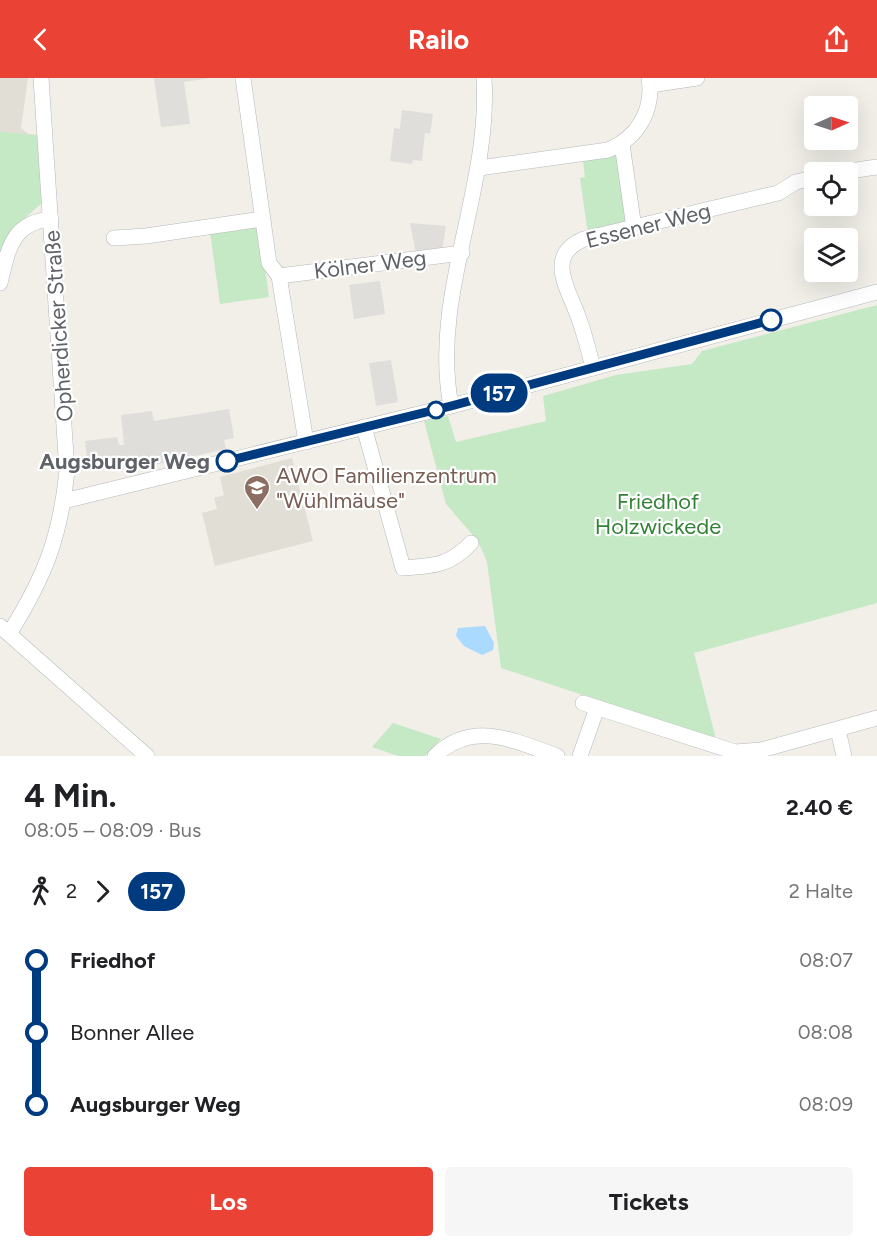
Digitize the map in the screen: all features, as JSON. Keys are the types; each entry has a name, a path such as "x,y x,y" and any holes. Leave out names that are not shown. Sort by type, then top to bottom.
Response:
{"street":[{"name":"Opherdicker Straße","path":"4,630 37,588 53,550 64,501 67,471 41,78"},
{"path":"243,78 269,263 279,276 306,442"},
{"path":"451,406 446,336 479,168 484,78"},
{"path":"479,168 608,150 622,144 635,133 646,114 649,81 697,78"},
{"path":"622,144 634,228"},
{"path":"858,170 877,167"},
{"name":"Essener Weg","path":"593,368 580,320 563,280 562,262 567,251 577,242 778,193 796,182 804,180"},
{"path":"0,283 7,255 19,230 30,222 51,219"},
{"path":"114,238 146,236 262,219"},
{"name":"Kölner Weg","path":"279,276 462,253"},
{"path":"64,501 451,406 877,292"},
{"path":"364,427 403,568 428,566 455,559 471,543"},
{"path":"4,630 147,756"},
{"path":"580,756 590,706 735,752 761,750 877,718"},
{"path":"838,730 844,756"},
{"path":"435,756 455,741 482,734 500,736 557,756"}],"shaded area":[{"path":"0,78 28,78 21,128 28,134 37,135 44,201 12,229 0,264"},
{"path":"154,78 210,78 184,82 190,124 161,127"},
{"path":"402,110 433,114 430,134 425,133 422,161 413,160 412,164 390,161 394,128 400,129"},
{"path":"410,223 446,226 442,251 416,254"},
{"path":"380,281 385,314 354,319 349,285"},
{"path":"391,360 398,402 376,406 369,363"},
{"path":"229,409 234,438 224,440 226,449 159,464 88,471 85,441 117,437 119,445 124,445 121,415 152,411 154,421"},
{"name":"AWO Familienzentrum \"Wühlmäuse\"","path":"292,458 313,541 215,566 202,513 217,509 214,498 224,495 220,477"}],"green space":[{"path":"0,132 37,135 44,201 12,229 0,264"},
{"path":"614,155 619,158 627,222 588,234 580,178 585,177 583,160"},
{"path":"259,225 269,297 220,304 210,232"},
{"name":"Friedhof Holzwickede","path":"877,305 877,603 694,653 716,739 501,668 487,562 478,541 446,504 424,421 448,416 456,442 546,421 543,396 616,375 692,364 702,351"},
{"path":"393,723 441,739 425,756 398,756 372,747"}],"water":[{"path":"485,626 494,643 493,650 482,655 464,646 456,636 458,628"}],"bus line":[{"name":"157","path":"227,461 451,406 771,320"}],"place":[{"name":"Augsburger Weg","path":"227,461"},
{"name":"AWO Familienzentrum \"Wühlmäuse\"","path":"257,511"}]}
